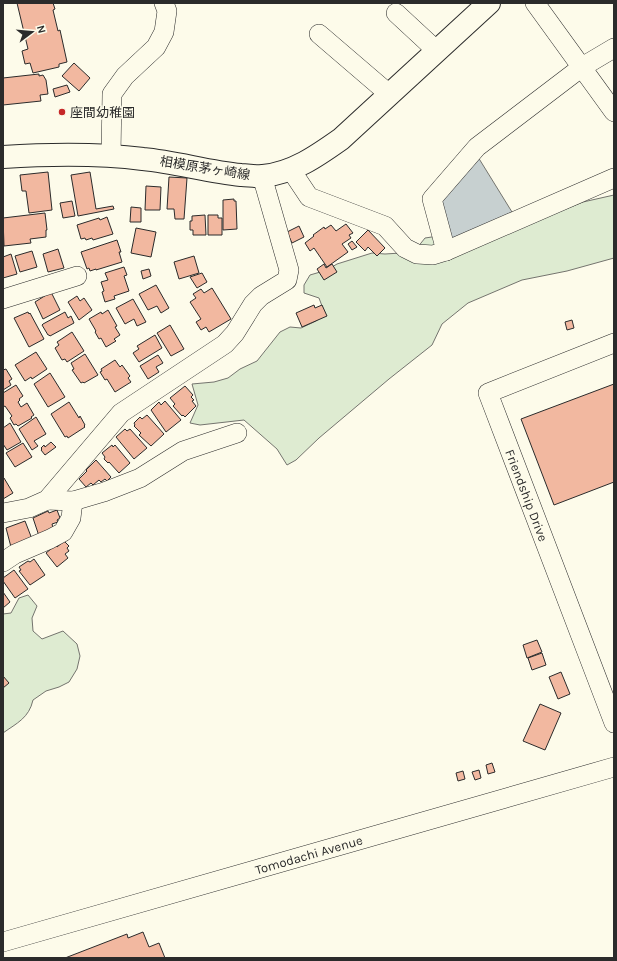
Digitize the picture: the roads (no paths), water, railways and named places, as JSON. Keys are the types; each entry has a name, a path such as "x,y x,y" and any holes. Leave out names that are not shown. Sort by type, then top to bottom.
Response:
{"main road":[{"name":"相模原茅ヶ崎線","path":"3,158 74,154 111,156 143,159 225,174 262,176 291,170 316,157 341,139 489,3"}],"street":[{"path":"111,156 112,94 125,76 156,47 164,32 167,11 164,3"},
{"path":"535,3 614,112"},
{"path":"396,13 437,51"},
{"path":"319,34 389,94"},
{"path":"446,251 432,199 477,148 582,67 614,48"},
{"path":"291,170 309,197 385,226 405,248 417,254 433,255 446,251 613,179"},
{"path":"3,513 29,508 47,500 121,413 224,344 235,333 253,304 261,296 287,280 290,270 262,176"},
{"path":"3,299 77,276"},
{"name":"Friendship Drive","path":"614,343 488,393 614,723"},
{"path":"47,500 73,501 140,478 183,451 237,433"},
{"path":"3,562 15,554 63,532 71,518 73,501"},
{"name":"Tomodachi Avenue","path":"3,942 614,767"}],"place":[{"name":"座間幼稚園","path":"62,112"}]}
